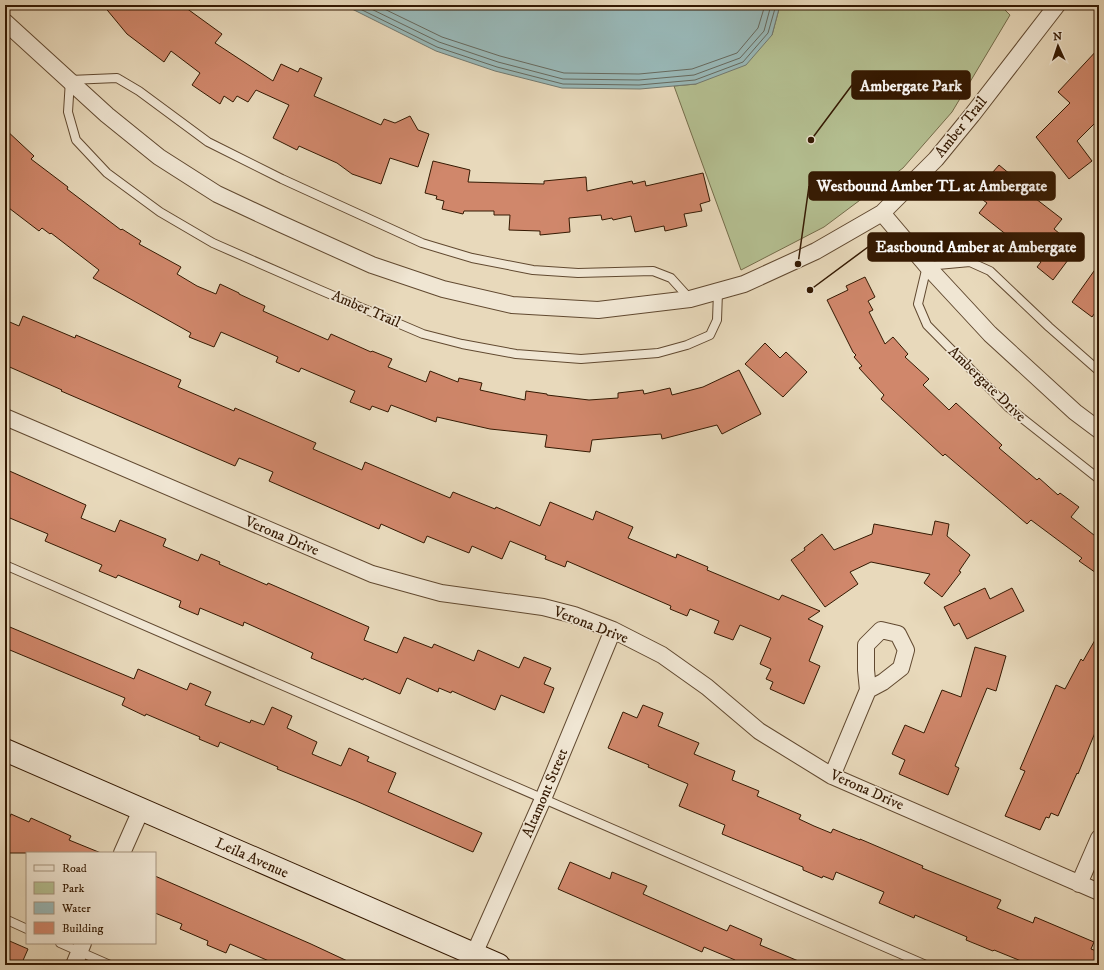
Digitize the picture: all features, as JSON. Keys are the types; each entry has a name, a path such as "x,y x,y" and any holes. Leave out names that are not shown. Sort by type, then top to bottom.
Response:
{"street":[{"name":"Amber Trail","path":"5,22 107,115 159,157 217,194 372,264 443,289 512,305 598,310 690,299 744,284 816,251 882,213 936,159 1057,5"},
{"path":"882,213 927,266 990,334 1075,412 1099,430"},
{"name":"Verona Drive","path":"5,417 372,574 441,593 543,607 574,615 614,630 662,655 707,687 759,731 832,776 1099,892"},
{"name":"Altamont Street","path":"474,954 543,799 614,630"},
{"path":"832,776 868,690"},
{"name":"Leila Avenue","path":"5,750 499,965"},
{"path":"122,852 141,810"},
{"path":"1079,884 1099,838"}],"lane":[{"path":"70,80 117,78 139,91 208,142 282,179 422,243 472,258 533,270 578,273 653,271 671,278 690,299"},
{"name":"Amber Trail","path":"70,80 68,112 76,140 107,173 160,212 213,243 423,334 462,344 523,355 581,359 658,352 687,345 710,335 717,320 718,292"},
{"path":"927,266 970,262 990,271 1049,327 1099,371"},
{"name":"Ambergate Drive","path":"927,266 918,304 927,325 1008,407 1099,479"},
{"path":"5,565 926,965"},
{"path":"5,919 26,929"},
{"path":"62,944 79,953 110,965"}],"green space":[{"path":"780,5 1000,5 1010,15 952,112 903,168 824,227 741,270 674,86 696,84 772,35"}],"water":[{"path":"344,5 780,5 772,35 746,65 696,84 640,89 562,88 495,71 436,51"}],"building":[{"path":"103,5 182,5 222,34 215,43 273,81 281,64 298,72 300,68 322,78 314,96 381,125 384,119 395,123 410,116 418,130 429,134 418,167 390,158 381,184 352,174 337,163 299,146 297,150 273,138 289,105 256,90 248,102 237,96 233,102 224,96 220,104 192,85 200,73 171,51 164,62 127,34"},
{"path":"1099,48 1099,119 1077,141 1092,161 1069,179 1036,137 1070,103 1058,92"},
{"path":"5,129 34,156 31,159 68,187 67,189 121,230 122,229 141,241 139,244 181,267 177,274 197,286 216,294 220,284 265,306 263,311 328,340 331,334 371,352 372,351 392,359 388,367 426,382 430,371 458,382 459,378 482,383 480,390 525,400 526,391 589,400 618,398 618,393 643,390 644,394 670,388 672,395 703,387 739,370 761,414 722,434 717,425 662,439 661,434 592,440 590,452 545,447 547,435 490,429 437,417 436,422 391,405 388,412 372,406 370,410 350,402 355,391 301,368 299,372 276,362 278,357 221,332 214,347 189,337 191,333 93,278 99,270 51,233 50,234 42,228 39,231 5,205"},
{"path":"433,161 470,170 468,182 544,184 544,181 586,177 587,191 632,181 633,184 645,181 646,186 703,173 710,201 700,204 702,211 684,214 687,226 665,231 664,226 635,232 631,216 613,220 612,218 602,220 601,215 569,218 570,232 540,235 540,231 509,230 510,215 494,215 494,211 464,211 463,214 442,209 444,201 436,199 437,196 425,193"},
{"path":"999,165 1029,190 1027,192 1062,219 1054,229 1077,248 1053,280 1037,267 1041,262 979,213 987,203 983,200 987,195 979,188"},
{"path":"1099,264 1099,307 1092,317 1072,302"},
{"path":"865,277 875,297 868,301 873,310 869,312 885,344 893,337 908,354 905,357 929,379 923,385 949,410 956,403 1002,445 999,448 1037,480 1039,478 1058,495 1060,493 1079,507 1071,517 1099,539 1099,575 1079,561 1082,558 1031,520 1027,524 945,454 943,456 881,399 884,395 859,368 862,366 854,357 856,355 853,352 827,300 848,290 846,286"},
{"path":"23,316 75,338 76,335 181,380 178,387 234,411 235,408 316,443 313,449 362,470 365,462 450,498 453,492 495,509 496,507 540,526 550,502 593,520 596,511 633,527 628,538 676,558 677,554 708,567 707,570 779,600 782,595 820,611 808,619 823,626 809,661 820,666 804,704 770,689 773,682 766,679 771,669 760,664 771,638 740,625 733,640 714,633 719,621 690,609 687,616 670,609 671,606 567,561 565,567 545,559 546,556 510,541 502,559 472,546 469,553 427,536 424,543 381,524 379,529 269,481 273,472 239,458 235,466 61,391 62,390 5,365 5,320 19,326"},
{"path":"765,343 780,358 786,352 807,372 783,397 745,364"},
{"path":"5,469 86,505 81,518 115,532 120,520 166,539 163,546 198,561 201,554 220,562 219,564 267,585 268,583 369,627 364,640 397,653 404,637 432,648 434,644 474,661 478,650 519,668 524,657 551,668 544,684 554,688 544,713 501,695 495,710 452,691 451,693 439,688 438,692 407,678 400,694 364,678 363,680 311,658 313,653 244,622 243,626 200,608 198,615 179,607 181,601 118,575 116,578 99,571 102,565 45,541 48,534 5,516"},
{"path":"935,521 949,524 947,536 970,555 959,571 961,572 942,597 924,583 930,574 871,562 850,572 858,584 825,607 791,560 805,550 804,548 822,534 834,550 872,534 874,524 932,535"},
{"path":"985,588 990,599 1012,588 1024,611 967,639 959,623 954,626 944,607"},
{"path":"5,625 134,679 138,669 187,690 190,683 211,692 205,705 250,723 251,720 264,725 272,707 292,716 287,728 317,742 312,754 341,766 349,748 369,757 367,761 396,773 388,792 482,833 473,852 356,801 277,769 278,767 220,742 218,747 199,739 200,737 146,714 145,716 122,705 125,698 5,648"},
{"path":"1099,633 1099,723 1078,774 1077,773 1058,816 1051,813 1049,818 1046,817 1040,830 1005,816 1025,771 1020,769 1056,685 1065,689 1081,659 1083,661"},
{"path":"975,647 1006,656 996,691 987,688 955,766 959,768 948,795 899,774 905,760 892,754 905,725 924,733 942,690 961,697"},
{"path":"643,705 663,713 658,726 699,743 694,754 735,771 732,780 759,791 757,796 801,815 799,819 814,826 831,833 833,829 860,839 923,866 922,868 1001,900 997,908 1033,923 1035,917 1094,942 1091,949 1099,952 1099,965 1031,965 966,940 967,937 915,915 914,918 879,903 884,892 836,872 833,880 823,876 822,878 803,870 803,867 722,834 725,825 679,806 688,784 648,767 649,765 608,748 623,712 637,718"},
{"path":"11,814 29,822 31,818 71,836 69,840 99,852 5,853 5,829"},
{"path":"570,862 610,879 612,872 647,886 643,894 727,931 730,925 762,939 760,945 808,965 733,965 735,960 704,947 702,952 558,889"},
{"path":"156,876 356,965 278,965 230,944 226,953 207,945 208,941 180,929 182,924 156,913"},
{"path":"5,939 28,949 21,965 5,965"}],"place":[{"name":"Ambergate Park","path":"811,140"},
{"name":"Westbound Amber TL at Ambergate","path":"798,264"},
{"name":"Eastbound Amber at Ambergate","path":"810,290"}]}
